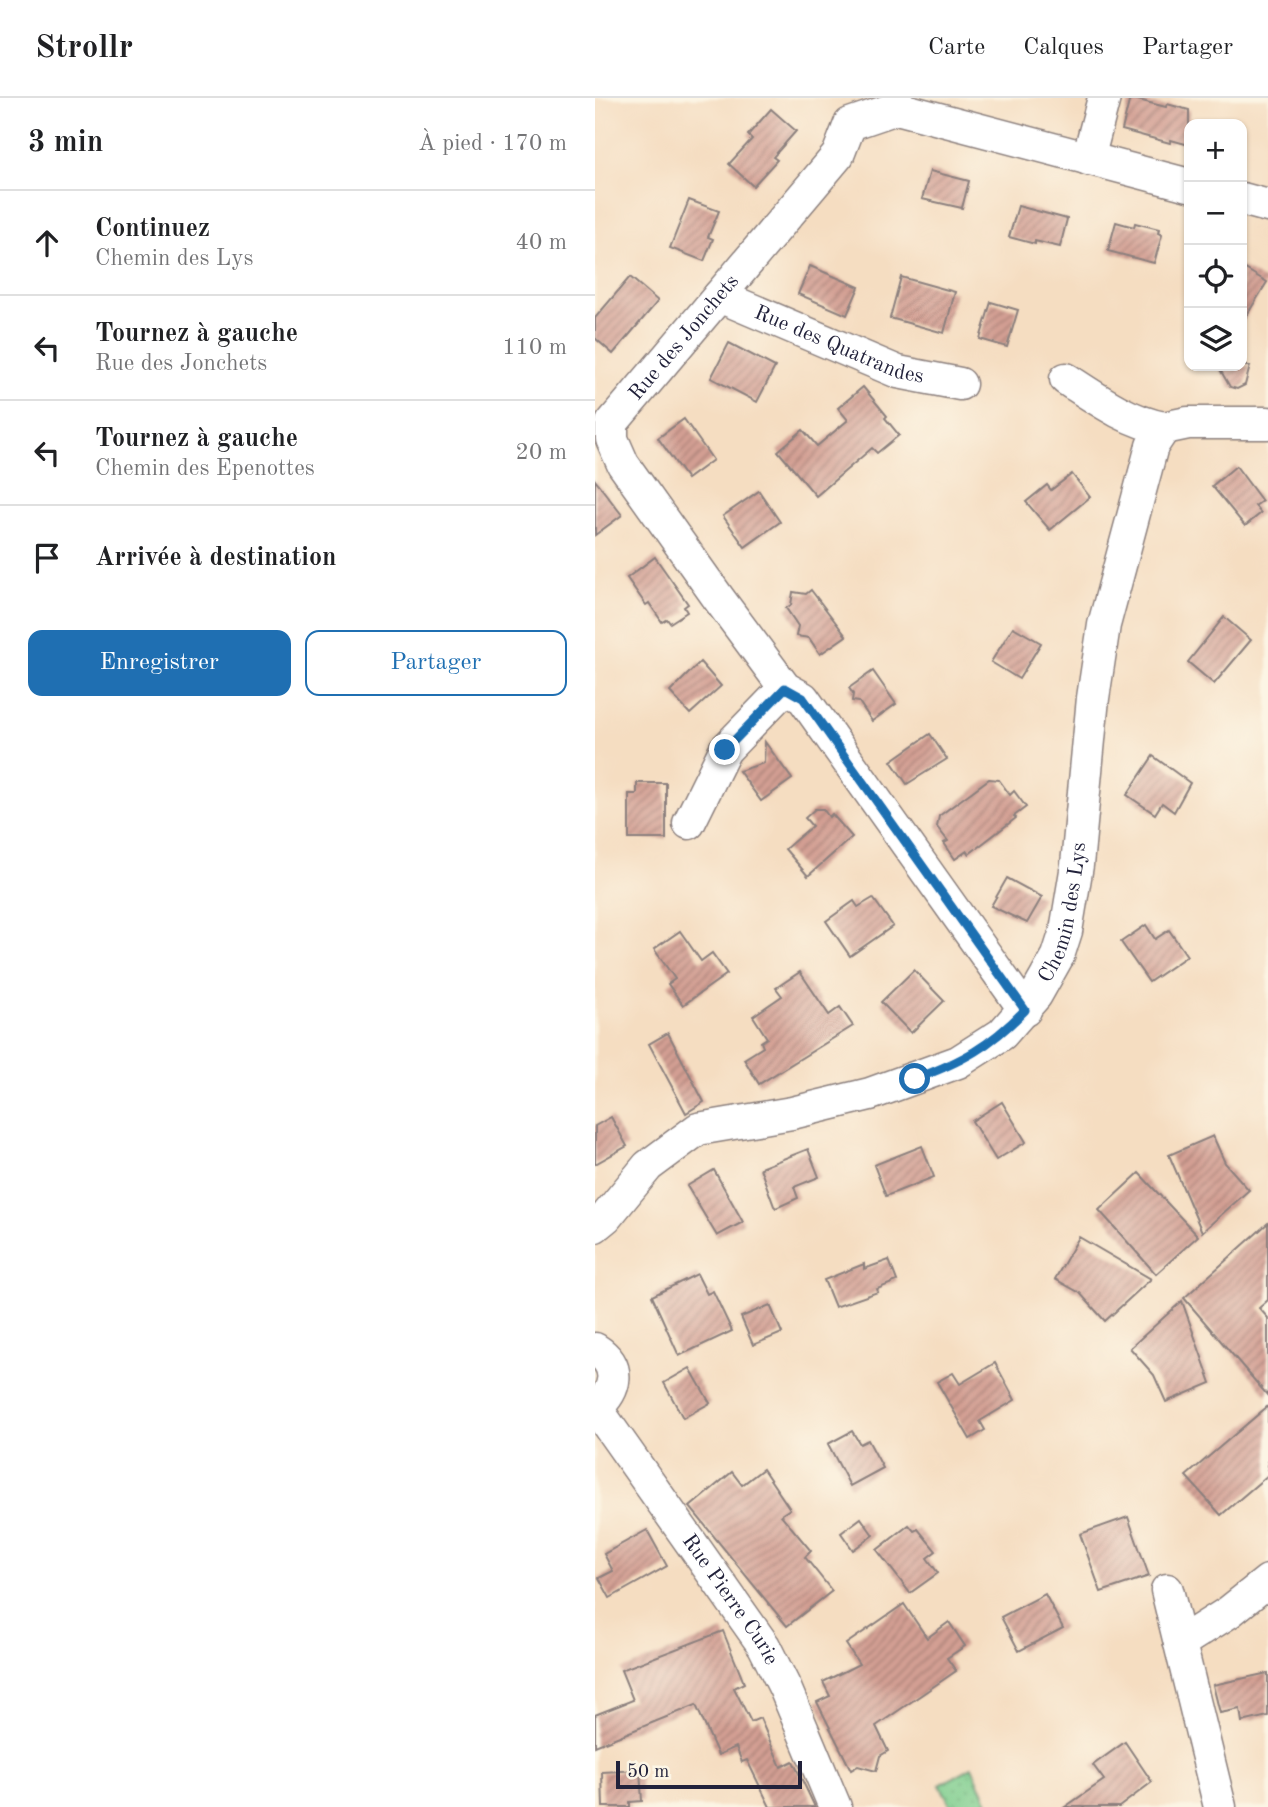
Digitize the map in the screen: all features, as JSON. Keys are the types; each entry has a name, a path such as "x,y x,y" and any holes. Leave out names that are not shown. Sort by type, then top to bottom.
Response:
{"street":[{"path":"1088,159 1104,98"},
{"name":"Rue des Jonchets","path":"1025,1010 803,698 785,688 623,464 612,439 612,423 838,155 850,124 897,108 1184,184"},
{"path":"1247,200 1268,206"},
{"name":"Rue des Quatrandes","path":"719,296 898,372 960,384"},
{"path":"1066,379 1142,424 1164,428 1188,423 1268,423"},
{"name":"Chemin des Lys","path":"595,1226 606,1217 649,1166 698,1129 792,1113 870,1094 915,1079 958,1062 1002,1034 1025,1010 1058,956 1066,931 1077,865 1093,698 1104,625 1151,446 1164,428"},
{"path":"689,823 725,750 785,688"},
{"path":"595,1349 606,1356 614,1374 610,1394 595,1408"},
{"name":"Rue Pierre Curie","path":"595,1408 764,1646 785,1688 835,1807"},
{"path":"1180,1643 1230,1612 1268,1581"},
{"path":"1167,1590 1220,1807"}],"green space":[{"path":"972,1767 990,1807 952,1807 940,1785"}],"building":[{"path":"1130,98 1189,110 1189,119 1184,119 1184,144 1171,140 1170,143 1122,130"},
{"path":"771,109 796,131 773,157 777,160 753,186 729,164 752,139 748,135"},
{"path":"930,171 969,181 962,208 922,199"},
{"path":"689,200 719,211 708,237 713,239 704,261 670,248"},
{"path":"1018,206 1067,219 1060,247 1009,237"},
{"path":"1116,222 1159,229 1158,233 1162,235 1154,263 1108,251"},
{"path":"810,266 859,287 847,315 798,294"},
{"path":"1247,270 1267,282 1247,315"},
{"path":"630,277 658,301 613,354 595,338 595,318"},
{"path":"901,277 955,292 944,333 890,318"},
{"path":"991,302 1018,310 1007,347 980,339"},
{"path":"729,343 775,367 757,402 711,378"},
{"path":"1247,366 1250,366 1245,385 1237,389 1230,387 1221,371 1247,371"},
{"path":"863,387 899,435 877,453 872,448 816,496 778,451 803,430 817,446 848,420 838,408"},
{"path":"684,419 713,460 687,479 658,438"},
{"path":"1236,466 1262,501 1255,506 1261,513 1245,526 1212,486"},
{"path":"1072,474 1090,497 1050,530 1026,502 1047,485 1051,490"},
{"path":"595,480 622,515 595,535"},
{"path":"759,491 780,522 745,547 723,516"},
{"path":"655,557 688,604 684,607 687,612 670,623 667,619 662,622 627,578"},
{"path":"811,590 846,636 820,654 809,638 796,636 798,626 786,608 791,605 793,592 806,594"},
{"path":"1224,617 1251,640 1214,684 1188,662"},
{"path":"1013,627 1041,643 1019,679 991,662"},
{"path":"700,662 721,686 690,714 670,692"},
{"path":"873,671 896,704 872,721 859,702 852,701 853,694 849,688"},
{"path":"930,734 947,759 907,784 891,761"},
{"path":"765,742 792,779 761,801 739,771 764,763"},
{"path":"1153,756 1190,783 1174,812 1162,803 1155,814 1127,795"},
{"path":"989,779 999,780 1010,795 1014,791 1026,807 1014,816 1016,818 969,854 967,851 955,859 944,843 948,841 937,827 939,816"},
{"path":"637,783 666,783 666,839 629,839 629,794 637,794"},
{"path":"815,809 823,809 829,817 832,814 852,837 808,876 785,849 812,826 805,818"},
{"path":"1007,878 1042,897 1027,923 991,906"},
{"path":"873,898 893,926 850,956 826,921 854,901 858,907"},
{"path":"1146,925 1155,939 1169,930 1187,956 1149,982 1121,942"},
{"path":"680,931 701,961 712,953 727,974 683,1005 668,984 675,979 654,949"},
{"path":"914,970 944,1001 911,1033 881,1002"},
{"path":"800,972 829,1015 840,1007 853,1026 759,1084 744,1059 763,1047 761,1042 767,1038 753,1016 782,996 776,988"},
{"path":"668,1033 704,1102 686,1113 649,1044"},
{"path":"1002,1102 1026,1142 996,1160 972,1121"},
{"path":"611,1117 627,1146 595,1164 595,1126"},
{"path":"1213,1136 1225,1163 1249,1190 1202,1232 1169,1155"},
{"path":"922,1146 934,1177 886,1196 874,1165"},
{"path":"808,1149 819,1177 794,1187 798,1198 776,1208 760,1168"},
{"path":"714,1170 743,1222 717,1236 687,1186"},
{"path":"1139,1173 1198,1236 1156,1274 1099,1210"},
{"path":"1268,1223 1268,1300 1259,1308 1268,1318 1268,1396 1184,1298"},
{"path":"1079,1237 1151,1279 1105,1321 1080,1293 1055,1279"},
{"path":"889,1260 897,1281 877,1289 878,1292 835,1307 824,1280 864,1264 864,1269"},
{"path":"697,1274 707,1294 713,1291 732,1331 679,1356 652,1296"},
{"path":"1182,1301 1211,1383 1166,1402 1154,1375 1130,1348"},
{"path":"770,1305 782,1333 753,1345 741,1317"},
{"path":"995,1363 1015,1400 980,1421 985,1430 970,1439 937,1382 953,1373 960,1384"},
{"path":"690,1368 710,1403 683,1418 664,1383"},
{"path":"1268,1406 1268,1475 1221,1515 1186,1476"},
{"path":"852,1431 860,1444 868,1440 883,1468 850,1486 828,1444"},
{"path":"763,1469 790,1509 781,1515 811,1551 805,1557 832,1591 787,1626 690,1507 732,1472 742,1485"},
{"path":"1128,1517 1149,1576 1101,1592 1080,1534"},
{"path":"861,1518 873,1535 853,1550 841,1533"},
{"path":"909,1525 914,1531 918,1529 936,1551 927,1558 938,1573 910,1593 877,1550"},
{"path":"647,1530 667,1566 610,1598 599,1578 613,1571 604,1554"},
{"path":"1045,1594 1063,1628 1019,1651 1001,1617"},
{"path":"904,1604 927,1638 949,1622 965,1646 947,1658 956,1671 876,1726 888,1751 880,1756 876,1771 858,1766 851,1770 817,1702 830,1696 823,1682 859,1664 846,1644"},
{"path":"723,1631 744,1683 734,1688 751,1722 760,1718 781,1767 793,1761 815,1807 770,1807 747,1760 742,1762 736,1747 718,1755 696,1705 595,1746 595,1715 633,1700 621,1670"},
{"path":"1268,1673 1268,1716 1242,1722 1240,1709 1220,1713 1213,1685"},
{"path":"1125,1742 1152,1782 1119,1807 1065,1807 1104,1780 1093,1765"},
{"path":"640,1770 642,1801 630,1802 630,1807 603,1807 602,1772"}],"route":[{"path":"725,750 785,688 803,698 1025,1010 1002,1034 958,1062 915,1079"}]}
